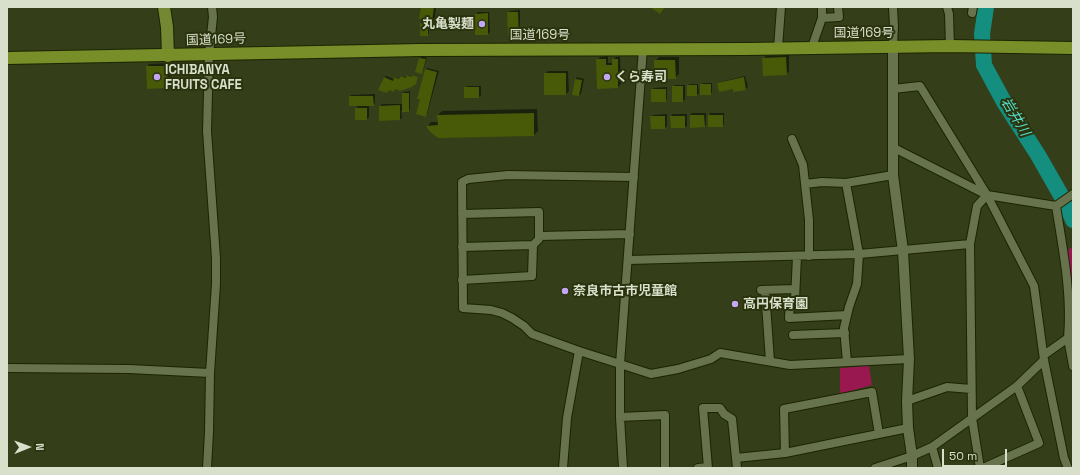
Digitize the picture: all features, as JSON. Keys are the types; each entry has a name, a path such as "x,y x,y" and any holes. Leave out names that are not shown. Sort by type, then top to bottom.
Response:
{"highway":[{"name":"国道169号","path":"7,58 643,48 950,46 1073,48"}],"main road":[{"path":"164,7 167,27 168,56"}],"street":[{"path":"207,468 210,373 216,278 216,258 207,131 213,17 212,7"},
{"path":"778,48 781,7"},
{"path":"812,47 822,18 822,7"},
{"path":"822,18 838,17 838,7"},
{"path":"893,7 893,175 902,250 909,358 907,401 908,428 912,468"},
{"path":"947,7 949,14 950,46"},
{"path":"623,468 620,417 620,364 643,48"},
{"path":"894,90 920,86 987,195 1034,286 1044,358 1064,458 1068,468"},
{"path":"792,139 803,165 809,220 809,256"},
{"path":"894,148 987,195 1058,205 1073,194"},
{"path":"805,184 822,182 846,183 893,175"},
{"path":"634,176 508,176 468,179 462,182 463,308 491,310 502,313 524,326 532,334 651,374 678,369 711,359 720,353 790,365 909,358"},
{"path":"846,183 860,254 857,284 849,306 844,328 847,362"},
{"path":"980,468 972,418 970,244 976,206 987,195"},
{"path":"1058,205 1071,318 1068,338 1073,366"},
{"path":"462,214 539,212 539,239 533,245 532,276 462,280"},
{"path":"539,236 630,234"},
{"path":"628,260 860,254 970,244"},
{"path":"462,247 533,245"},
{"path":"797,256 794,300 790,301 789,318 847,315"},
{"path":"770,361 762,290 795,289"},
{"path":"793,335 845,332"},
{"path":"875,468 912,456 932,447 1017,386 1044,358 1068,338"},
{"path":"563,468 567,418 579,351"},
{"path":"7,368 210,373"},
{"path":"983,468 1039,443 1017,386"},
{"path":"907,401 947,387 971,389"},
{"path":"785,453 784,409 792,407 872,392 879,434"},
{"path":"698,468 708,467 703,408 720,408 724,414 732,419 737,468"},
{"path":"620,417 665,415 665,468"},
{"path":"736,458 785,453 908,428"},
{"path":"932,447 938,468"}],"shaded area":[{"path":"1073,247 1073,297 1066,251"},
{"path":"869,366 872,385 840,394 840,368"}],"building":[{"path":"421,7 434,7 432,21 419,19"},
{"path":"650,7 665,7 660,14"},
{"path":"507,12 518,12 519,36 508,36"},
{"name":"丸亀製麺","path":"488,13 488,35 475,35 475,14"},
{"path":"420,23 428,23 428,36 420,36"},
{"path":"786,57 787,75 763,76 762,58"},
{"path":"419,58 426,59 422,74 415,72"},
{"name":"くら寿司","path":"596,59 606,59 606,65 612,65 612,59 618,59 618,88 597,89"},
{"path":"654,60 675,60 676,79 654,79"},
{"name":"ICHIBANYA FRUITS CAFE","path":"146,66 167,66 168,88 147,89"},
{"path":"425,69 437,72 426,117 416,114 420,99 417,99"},
{"path":"544,73 566,73 566,95 544,95"},
{"path":"407,75 418,77 416,84 412,87 400,91 395,89 394,92 389,90 387,93 378,90 384,77 393,81 394,77 399,79 401,76 406,78"},
{"path":"744,77 746,90 733,92 733,89 719,92 717,83"},
{"path":"575,79 582,80 579,96 572,95"},
{"path":"700,84 711,84 711,95 700,95"},
{"path":"687,85 697,85 697,96 687,96"},
{"path":"672,86 683,86 683,102 672,102"},
{"path":"464,87 479,87 479,98 464,98"},
{"path":"651,89 666,89 666,102 651,102"},
{"path":"402,93 409,93 409,112 402,112"},
{"path":"349,96 373,96 374,106 349,106"},
{"path":"400,105 400,120 379,121 379,106"},
{"path":"355,108 367,108 367,120 355,120"},
{"path":"534,113 534,136 438,138 430,132 426,126 438,125 437,115"},
{"path":"690,115 704,115 705,127 690,128"},
{"path":"708,115 723,115 723,127 708,127"},
{"path":"650,116 665,116 665,129 651,129"},
{"path":"670,116 685,116 685,128 671,128"}],"waterway":[{"name":"岩井川","path":"986,7 982,34 984,65 1004,102 1038,155 1066,204 1073,220"}],"place":[{"name":"丸亀製麺","path":"482,24"},
{"name":"ICHIBANYA FRUITS CAFE","path":"157,77"},
{"name":"くら寿司","path":"607,77"},
{"name":"奈良市古市児童館","path":"565,291"},
{"name":"高円保育園","path":"735,304"}]}
